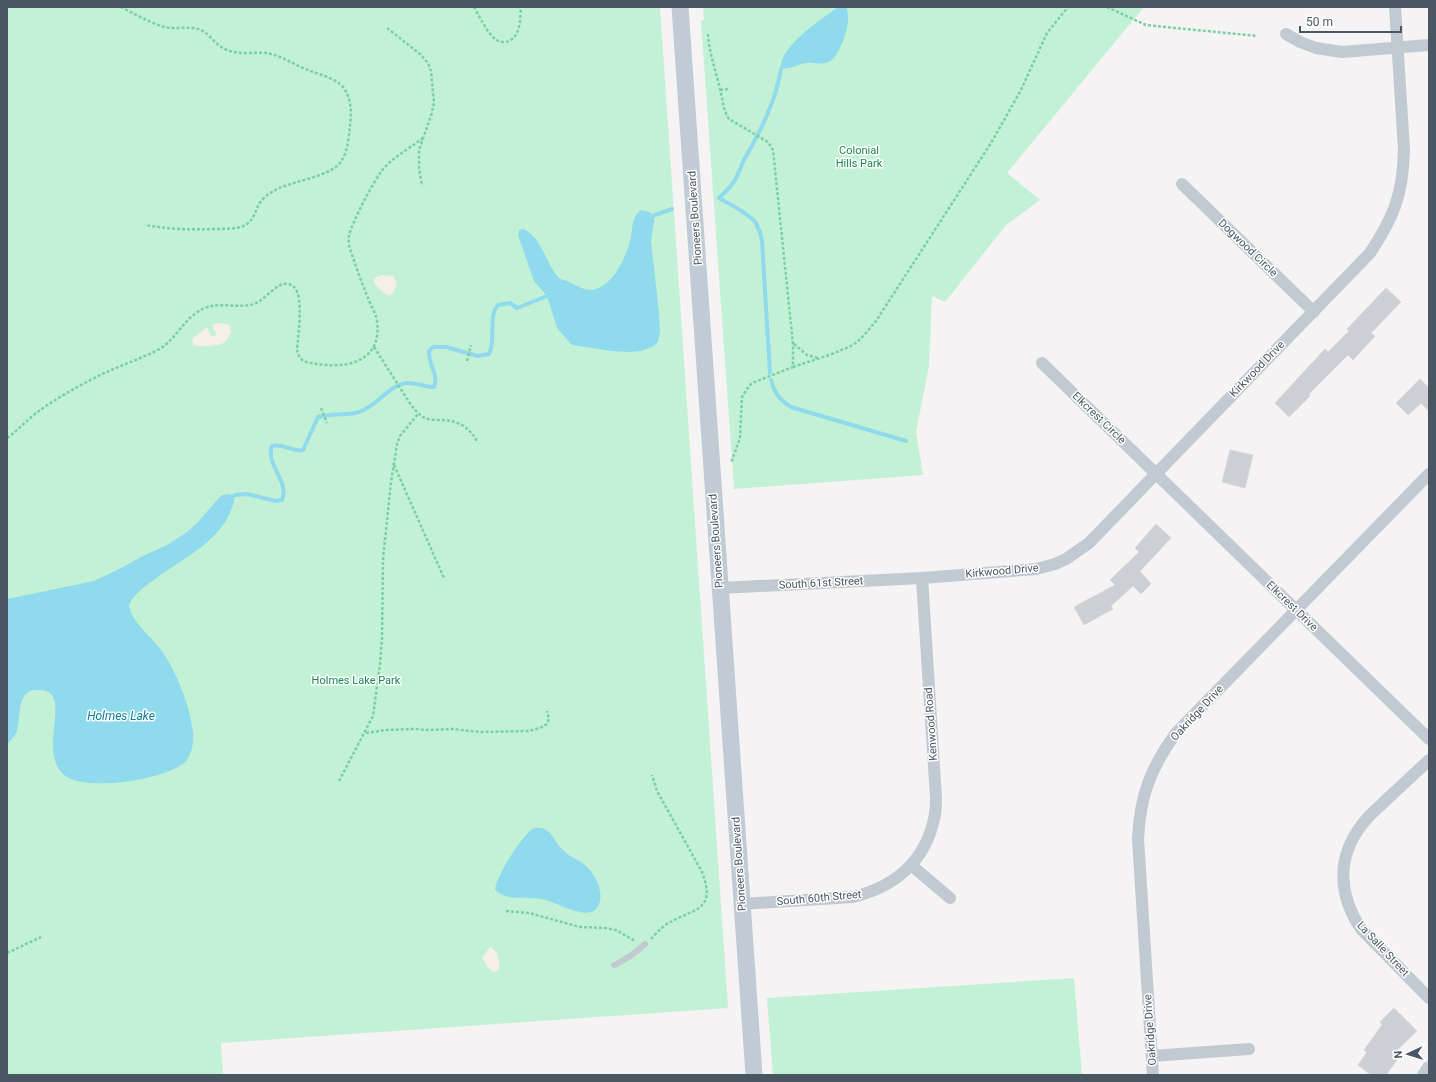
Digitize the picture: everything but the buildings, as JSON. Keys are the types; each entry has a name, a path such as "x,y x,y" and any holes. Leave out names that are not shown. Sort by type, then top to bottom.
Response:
{"main road":[{"name":"Pioneers Boulevard","path":"680,7 754,1075"}],"street":[{"name":"Kirkwood Drive","path":"922,578 1036,569 1055,564 1072,555 1089,543 1370,253 1384,232 1393,213 1400,193 1404,172 1395,7"},
{"path":"1286,34 1300,42 1324,50 1342,52 1429,45"},
{"name":"Dogwood Circle","path":"1182,184 1314,312"},
{"name":"Elkcrest Circle","path":"1042,363 1156,474"},
{"name":"Elkcrest Drive","path":"1156,474 1429,740"},
{"name":"Oakridge Drive","path":"1153,1075 1138,839 1139,818 1143,797 1151,773 1163,750 1176,733 1429,474"},
{"name":"South 61st Street","path":"720,588 922,578"},
{"name":"Kenwood Road","path":"911,865 922,850 930,834 934,819 936,798 922,578"},
{"name":"La Salle Street","path":"1429,760 1360,826 1351,841 1346,856 1343,873 1344,890 1347,903 1354,919 1361,929 1429,998"},
{"path":"911,865 950,898"},
{"name":"South 60th Street","path":"741,904 853,897 869,893 888,885 911,865"},
{"path":"1152,1056 1248,1049"},
{"path":"1423,1075 1429,1066"}],"lane":[{"path":"614,965 632,956 645,944"}],"path":[{"path":"121,7 165,27 193,28 201,30 218,45 228,51 277,56 335,81 343,87 348,97 350,106 351,119 349,138 343,160 338,166 325,173 288,184 272,192 263,199 250,222 243,226 226,229 174,229 145,225"},
{"path":"474,7 491,35 500,42 506,42 512,39 517,32 520,22 521,7"},
{"path":"731,463 740,438 742,397 752,383 819,358 856,342 876,321 991,143 1021,90 1048,33 1068,7"},
{"path":"1107,7 1146,25 1257,36"},
{"path":"387,28 420,54 428,63 431,71 434,103 423,138 419,159 422,186"},
{"path":"708,34 709,47 725,113 729,119 768,142 772,150 794,344 793,367"},
{"path":"720,90 729,89"},
{"path":"7,438 34,415 81,385 160,349 169,342 189,318 197,312 207,307 217,305 253,304 260,302 281,284 287,284 294,287 298,292 299,311 297,350 302,361 338,366 355,362 368,355 374,347 377,338 377,320 352,255 349,238 350,232 383,169 391,161 423,138"},
{"path":"794,344 807,355 819,358"},
{"path":"468,361 471,345"},
{"path":"374,347 418,414 430,420 447,421 460,424 473,433 478,443"},
{"path":"321,408 327,423"},
{"path":"339,782 373,716 378,686 382,638 383,560 397,444 400,436 418,414"},
{"path":"394,465 444,578"},
{"path":"365,733 385,730 414,729 453,729 479,732 528,731 540,728 547,724 549,719 547,710"},
{"path":"506,911 529,913 580,926 616,930 638,943 645,944 664,926 700,908 705,902 707,885 702,872 654,785 652,775"},
{"path":"7,953 41,938"}],"green space":[{"name":"Holmes Lake Park","path":"7,7 660,7 728,1008 221,1043 223,1075 7,1075"},
{"name":"Colonial Hills Park","path":"703,7 1144,7 1007,173 1040,200 1006,225 945,302 932,296 929,366 916,432 923,475 734,489 701,21 704,20"},
{"path":"1074,978 1082,1075 773,1075 767,998"}],"sand":[{"path":"381,275 393,276 395,279 396,287 389,296 374,283 374,278"},
{"path":"221,323 230,325 231,333 225,342 210,346 193,345 192,339 207,327 211,336 215,336 216,333 212,326"},
{"path":"490,947 495,951 499,960 499,970 494,972 490,970 482,958"}],"water":[{"path":"838,7 847,7 848,21 843,41 834,58 821,64 805,63 790,68 781,69 782,61 786,52 793,43 812,26"},
{"path":"641,210 655,215 651,241 659,313 660,332 658,342 654,346 641,351 628,352 572,345 557,328 547,296 534,281 518,235 519,230 524,229 535,239 559,278 589,290 604,285 617,271 630,241 635,216"},
{"name":"Holmes Lake","path":"222,495 235,495 231,510 225,523 192,554 144,587 134,597 129,605 138,623 168,660 182,690 189,711 193,736 191,751 186,761 177,768 163,773 128,781 92,783 78,781 67,777 57,767 53,753 55,710 54,699 48,692 36,690 25,695 20,707 16,733 7,745 7,599 94,581 167,545 187,532 197,523"},
{"path":"534,828 545,829 548,831 565,852 585,865 593,874 600,890 600,901 597,908 591,912 580,912 546,900 504,896 495,889 497,882 511,856 523,839"}],"waterway":[{"path":"770,373 762,241 760,234 753,219 719,198 735,180 756,138 775,93 781,69"},
{"path":"655,215 672,209"},
{"path":"235,495 247,494 276,501 282,500 284,493 283,486 272,460 272,446 277,445 299,451 303,450 318,417 359,412 371,406 393,388 406,383 434,387 435,378 429,356 429,351 433,347 446,347 478,356 489,354 492,342 493,316 498,305 510,303 517,308 547,296"},
{"path":"771,380 778,396 791,407 906,441"}]}
